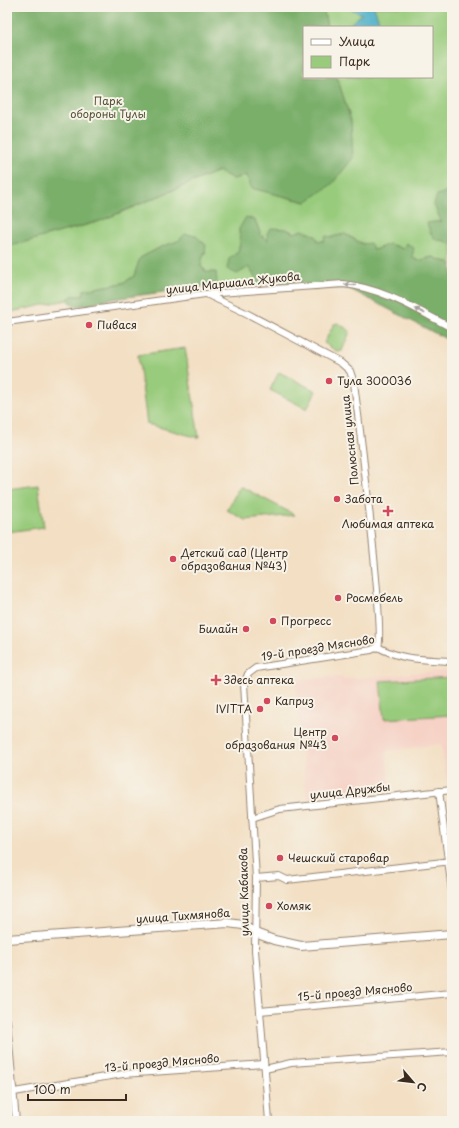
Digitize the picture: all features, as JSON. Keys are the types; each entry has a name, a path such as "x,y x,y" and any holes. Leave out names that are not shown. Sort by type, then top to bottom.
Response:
{"street":[{"name":"улица Маршала Жукова","path":"7,322 205,294 324,285 361,286 404,303 452,328"},
{"name":"Полюсная улица","path":"205,294 246,313 341,363 350,371 354,383 371,531 380,625 380,643 378,647"},
{"name":"19-й проезд Мясново","path":"256,668 371,650 378,647 393,655 402,657 452,661"},
{"name":"улица Кабакова","path":"256,668 248,674 244,684 256,878 255,933 269,1121"},
{"name":"улица Дружбы","path":"252,818 280,809 452,790"},
{"path":"440,791 451,862 452,891"},
{"path":"256,878 279,876 287,880 451,862"},
{"name":"улица Тихмянова","path":"7,939 228,923 237,923 255,933 291,945 301,946 452,934"},
{"name":"15-й проезд Мясново","path":"260,1011 452,993"},
{"path":"7,1021 16,1121"},
{"name":"13-й проезд Мясново","path":"14,1092 123,1074 265,1067 291,1063 452,1052"}],"shaded area":[{"path":"452,670 452,784 448,785 441,744 386,751 390,790 307,799 295,680 343,676 344,679"}],"green space":[{"name":"Парк обороны Тулы","path":"7,7 323,7 327,26 303,26 303,78 337,78 351,121 353,158 332,184 306,202 251,188 247,175 233,179 218,171 100,221 7,247"},
{"path":"323,7 452,7 452,194 447,192 434,205 441,221 428,223 445,241 452,245 452,264 432,257 418,261 403,249 390,244 374,250 345,234 332,237 325,236 324,241 318,242 286,229 269,242 261,235 255,220 239,229 240,243 238,252 229,259 249,267 259,284 214,285 217,282 201,266 202,258 206,252 178,241 161,247 140,258 134,276 123,283 84,290 83,296 72,296 67,300 7,313 7,247 100,221 219,171 233,179 247,175 251,188 306,202 351,121 337,78 433,78 433,26 327,26"},
{"path":"447,192 452,194 452,245 445,241 436,240 430,232 427,223 441,221 434,205 437,195"},
{"path":"246,217 255,220 261,235 268,241 267,233 271,228 286,229 294,233 302,230 315,235 318,241 324,241 325,236 332,237 345,234 362,244 370,243 374,250 390,244 403,249 406,243 414,248 412,257 418,261 432,257 452,264 452,342 348,288 308,289 303,282 259,284 249,267 237,274 227,269 229,259 238,252 240,243 239,229"},
{"path":"185,234 195,235 206,245 201,266 206,272 216,272 217,282 214,285 105,300 88,305 73,306 67,300 72,296 83,296 84,290 123,283 134,276 140,258 161,247 178,241"},
{"path":"338,323 350,331 342,351 338,352 324,343 334,324"},
{"path":"185,348 199,438 147,424 138,355"},
{"path":"279,372 316,391 307,409 270,390"},
{"path":"38,485 44,527 7,532 7,489"},
{"path":"240,486 295,515 245,520 227,510"},
{"path":"452,677 452,715 384,719 380,681"}],"water":[{"path":"346,7 374,7 380,24 379,26 350,26 350,24 362,14"}],"tram line":[{"path":"7,1100 9,1121"}],"place":[{"name":"Пивася","path":"89,325"},
{"name":"Тула 300036","path":"329,381"},
{"name":"Забота","path":"337,499"},
{"name":"Любимая аптека","path":"388,511"},
{"name":"Детский сад (Центр образования №43)","path":"173,559"},
{"name":"Росмебель","path":"338,598"},
{"name":"Прогресс","path":"273,621"},
{"name":"Билайн","path":"246,629"},
{"name":"Здесь аптека","path":"216,680"},
{"name":"Каприз","path":"267,701"},
{"name":"IVITTA","path":"260,709"},
{"name":"Центр образования №43","path":"335,738"},
{"name":"Чешский старовар","path":"280,858"},
{"name":"Хомяк","path":"269,906"}]}
